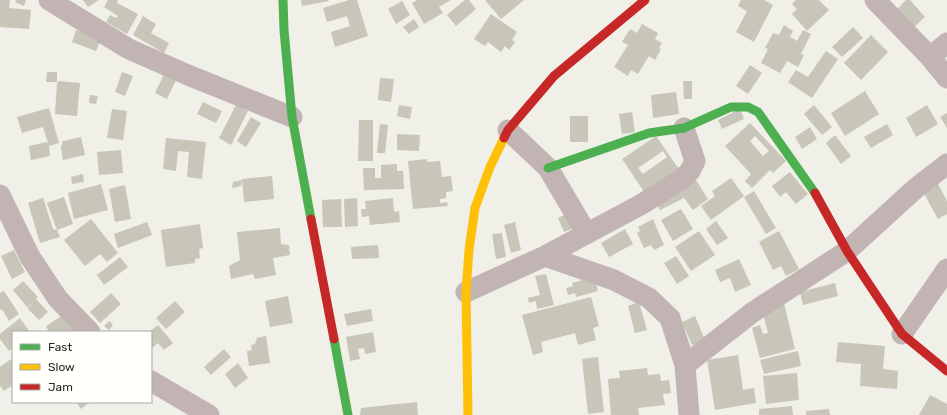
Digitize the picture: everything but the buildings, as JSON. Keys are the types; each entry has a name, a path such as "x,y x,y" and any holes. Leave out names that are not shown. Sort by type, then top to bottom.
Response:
{"street":[{"path":"49,0 129,49 188,75 292,116"},
{"path":"283,0 284,30 292,116 348,415"},
{"path":"468,415 466,292 469,250 475,208 490,167 508,130 554,76 645,0"},
{"path":"875,0 930,57 947,78"},
{"path":"930,57 947,42"},
{"path":"548,168 649,134 684,128 731,107 748,107 758,112 818,198 848,251 902,334 947,370"},
{"path":"466,292 545,256 642,204 682,179 690,171 694,160 684,128"},
{"path":"508,130 548,168 587,234"},
{"path":"685,365 753,312 848,251 916,188 947,164"},
{"path":"0,195 30,257 58,299 89,331"},
{"path":"545,256 614,280 649,298 670,318 685,365 689,415"},
{"path":"902,334 947,269"},
{"path":"152,382 208,415"}],"traffic: fast":[{"path":"283,0 284,30 292,117 311,219"},
{"path":"548,168 649,133 684,128 731,107 748,107 758,112 815,193"},
{"path":"334,339 348,415"}],"traffic: slow":[{"path":"468,415 466,292 469,250 475,208 490,167 504,138"}],"traffic: jam":[{"path":"504,138 508,130 554,76 645,0"},
{"path":"815,193 847,251 902,334 947,371"},
{"path":"311,219 334,339"}]}
